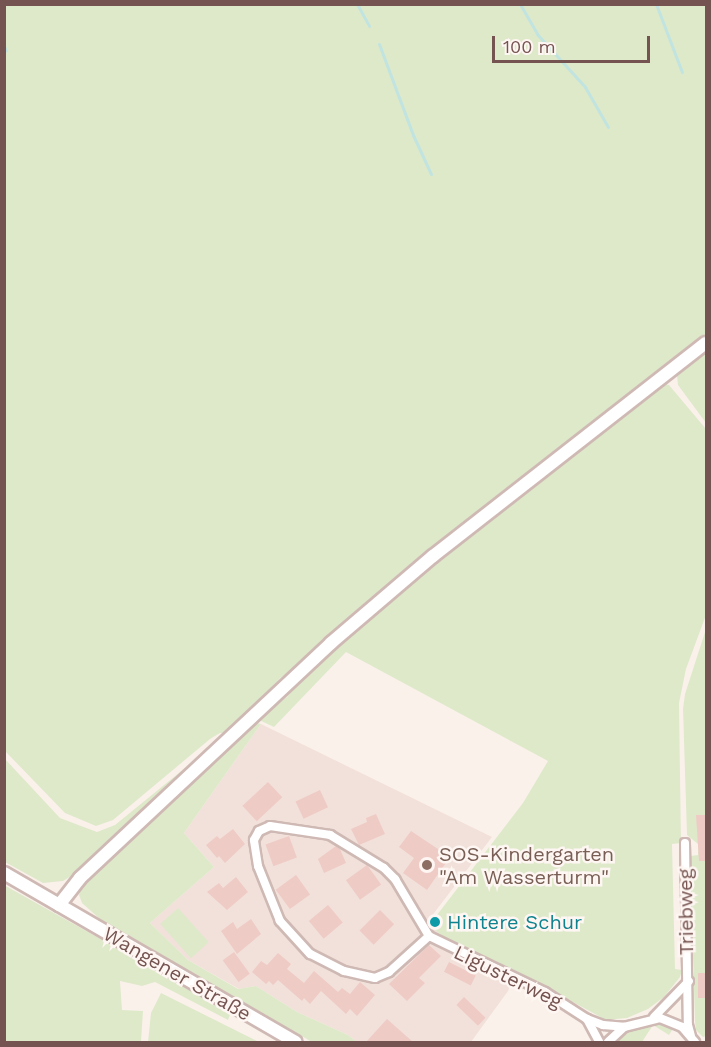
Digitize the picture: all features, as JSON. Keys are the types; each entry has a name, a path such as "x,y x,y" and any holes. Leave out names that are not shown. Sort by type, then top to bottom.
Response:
{"main road":[{"path":"59,905 88,870 331,644 433,556 706,343"},
{"name":"Wangener Straße","path":"4,873 295,1042"}],"street":[{"path":"270,826 330,835 344,841 391,874 429,936 389,972 375,978 344,970 319,960 297,942 280,921 255,854 256,836 270,826"},
{"name":"Triebweg","path":"685,843 688,1025 693,1039"},
{"name":"Ligusterweg","path":"429,936 545,992 587,1019 603,1025 624,1027"},
{"name":"Triebweg","path":"652,1018 660,1013 689,981"},
{"path":"608,1042 624,1027 652,1018 672,1021 693,1039"},
{"path":"587,1019 598,1042"}],"shaded area":[{"path":"261,724 492,837 428,921 444,939 516,971 508,991 471,1042 357,1042 348,1035 297,1012 256,986 239,989 188,960 150,923 214,867 184,833"}],"green space":[{"path":"5,5 706,5 706,335 442,542 297,668 280,678 227,733 220,733 210,739 113,820 96,826 65,813 5,751"},
{"path":"706,349 706,423 678,385 677,376 679,371"},
{"path":"664,384 669,385 706,429 706,615 686,669 679,703 681,843 672,844 675,969 682,970 680,977 664,997 648,1009 627,1018 606,1020 516,971 444,939 430,924 523,803 548,761 346,652 274,727 257,719 287,697 307,672 400,592"},
{"path":"706,629 706,1036 703,1037 696,1030 695,1022 690,856 698,855 698,844 687,835 683,709 685,694"},
{"path":"252,722 261,724 184,833 214,867 150,923 188,960 238,989 256,986 297,1012 348,1035 357,1042 312,1042 100,919 82,903 79,895 81,886 88,876"},
{"path":"5,759 60,818 97,832 115,825 196,759 198,760 76,873 63,881 43,883 5,862"},
{"path":"4,885 231,1012 228,1020 155,982 142,986 120,981 122,1010 143,1011 141,1042 5,1042"},
{"path":"178,908 209,942 191,958 160,924"},
{"path":"161,993 259,1042 148,1042 151,1013"},
{"path":"656,1022 674,1027 669,1035 653,1025 642,1042 616,1042 632,1029"}],"building":[{"path":"268,782 282,797 257,821 242,806"},
{"path":"320,790 328,807 304,819 296,801"},
{"path":"376,814 385,834 359,845 351,829 367,822 366,818"},
{"path":"696,815 705,815 706,861 699,861"},
{"path":"233,829 245,844 225,863 219,856 217,858 206,845 217,836 220,839"},
{"name":"SOS-Kindergarten \"Am Wasserturm\"","path":"411,831 450,857 427,890 403,873 414,858 399,847"},
{"path":"289,836 297,858 273,866 266,845"},
{"path":"336,846 340,849 346,863 324,873 318,859"},
{"path":"367,865 381,884 360,900 346,880"},
{"path":"296,875 310,894 290,909 276,890"},
{"path":"236,877 248,892 227,910 207,892 219,883 223,888"},
{"path":"328,905 343,923 324,939 309,921"},
{"path":"380,910 394,924 374,945 359,931"},
{"path":"251,919 261,934 237,954 221,931 233,922 237,929"},
{"path":"429,945 441,956 419,978 425,983 407,1001 389,984"},
{"path":"234,952 250,974 239,982 223,960"},
{"path":"278,953 291,964 287,969 304,983 314,971 338,992 342,988 350,994 360,982 375,995 357,1016 350,1009 346,1014 321,991 310,1004 304,998 302,1001 278,980 273,985 269,981 266,984 252,972 261,961 267,965"},
{"path":"449,962 476,976 471,985 444,972"},
{"path":"698,973 706,973 706,998 698,998"},
{"path":"464,997 486,1018 478,1026 456,1005"},
{"path":"387,1019 413,1042 366,1042"}],"waterway":[{"path":"357,4 369,26"},
{"path":"520,4 537,34 585,87 608,127"},
{"path":"656,4 682,72"},
{"path":"379,44 413,135 431,174"},
{"path":"4,46 6,51"}],"place":[{"name":"SOS-Kindergarten \"Am Wasserturm\"","path":"427,865"},
{"name":"Hintere Schur","path":"435,922"}]}
